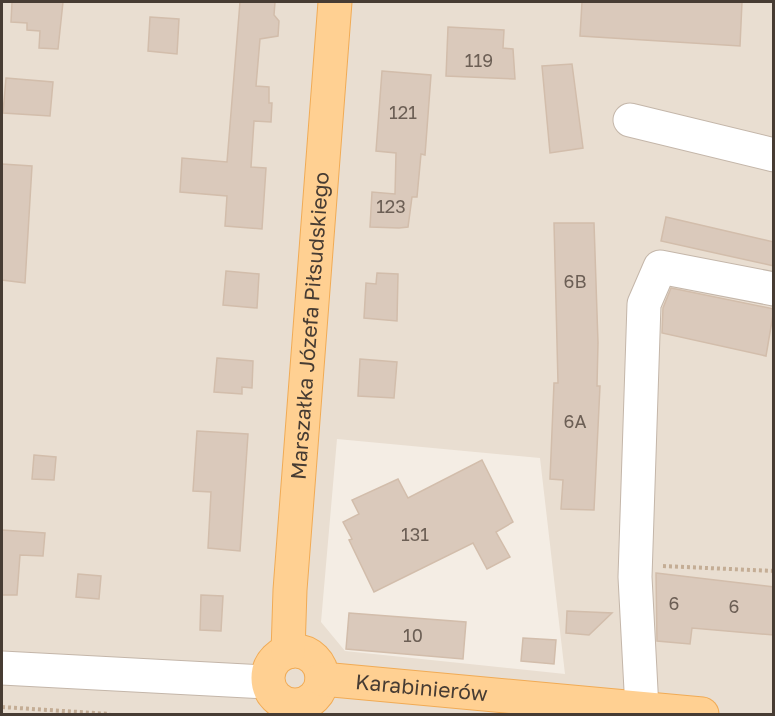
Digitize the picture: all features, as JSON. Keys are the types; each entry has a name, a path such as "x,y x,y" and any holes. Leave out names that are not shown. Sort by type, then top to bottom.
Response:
{"main road":[{"name":"Marszałka Józefa Piłsudskiego","path":"288,651 290,590 335,2"},
{"path":"288,651 305,653 312,657 318,663 322,679 318,694 313,699 291,710 273,696 267,682 270,666 275,659 288,651"},
{"name":"Karabinierów","path":"322,679 702,714"}],"street":[{"path":"630,120 774,155"},
{"path":"642,709 637,647 636,565 644,304 660,267 774,290"},
{"path":"2,668 267,682"}],"path":[{"path":"636,565 774,571"},
{"path":"2,707 110,714"}],"shaded area":[{"path":"2,2 773,2 773,714 2,714","holes":["337,439 540,458 565,674 345,651 321,622"]}],"building":[{"path":"12,2 63,2 58,49 39,48 40,31 27,30 27,23 11,22"},
{"path":"240,2 275,2 274,15 279,21 278,36 260,39 256,86 269,87 269,103 272,103 271,122 254,121 251,167 266,168 262,229 225,226 227,196 180,192 182,158 227,162"},
{"path":"582,2 742,2 740,46 580,36"},
{"path":"150,17 179,19 177,54 148,51"},
{"path":"448,27 504,30 503,48 513,49 515,79 446,76"},
{"path":"572,64 583,148 550,153 542,66"},
{"path":"382,71 431,75 425,155 421,154 417,197 412,197 408,227 370,227 372,192 395,194 396,153 376,151"},
{"path":"6,78 53,82 50,116 3,113"},
{"path":"2,164 32,166 25,283 2,280"},
{"path":"666,217 774,242 774,266 661,241"},
{"path":"554,223 594,223 597,386 600,386 594,510 561,509 563,480 550,479 554,383 558,383"},
{"path":"226,271 259,274 257,308 223,305"},
{"path":"377,273 398,274 397,321 364,318 366,283 376,284"},
{"path":"671,288 774,309 766,356 662,333 663,308"},
{"path":"217,358 253,361 252,388 242,387 242,394 214,392"},
{"path":"360,359 397,362 394,398 358,396"},
{"path":"197,431 248,434 240,551 208,548 211,492 193,491"},
{"path":"34,455 56,457 54,480 32,479"},
{"path":"482,460 513,522 496,532 510,557 487,569 473,543 374,592 349,540 352,539 343,522 359,514 352,500 398,479 408,498"},
{"path":"2,530 45,533 43,556 20,555 17,595 2,595"},
{"path":"656,573 774,587 774,635 692,628 690,644 657,641"},
{"path":"78,574 101,576 99,599 76,597"},
{"path":"201,595 223,596 221,631 200,630"},
{"path":"567,611 612,613 589,635 566,633"},
{"path":"349,613 466,622 463,659 346,649"},
{"path":"523,638 556,640 554,664 521,661"}]}
